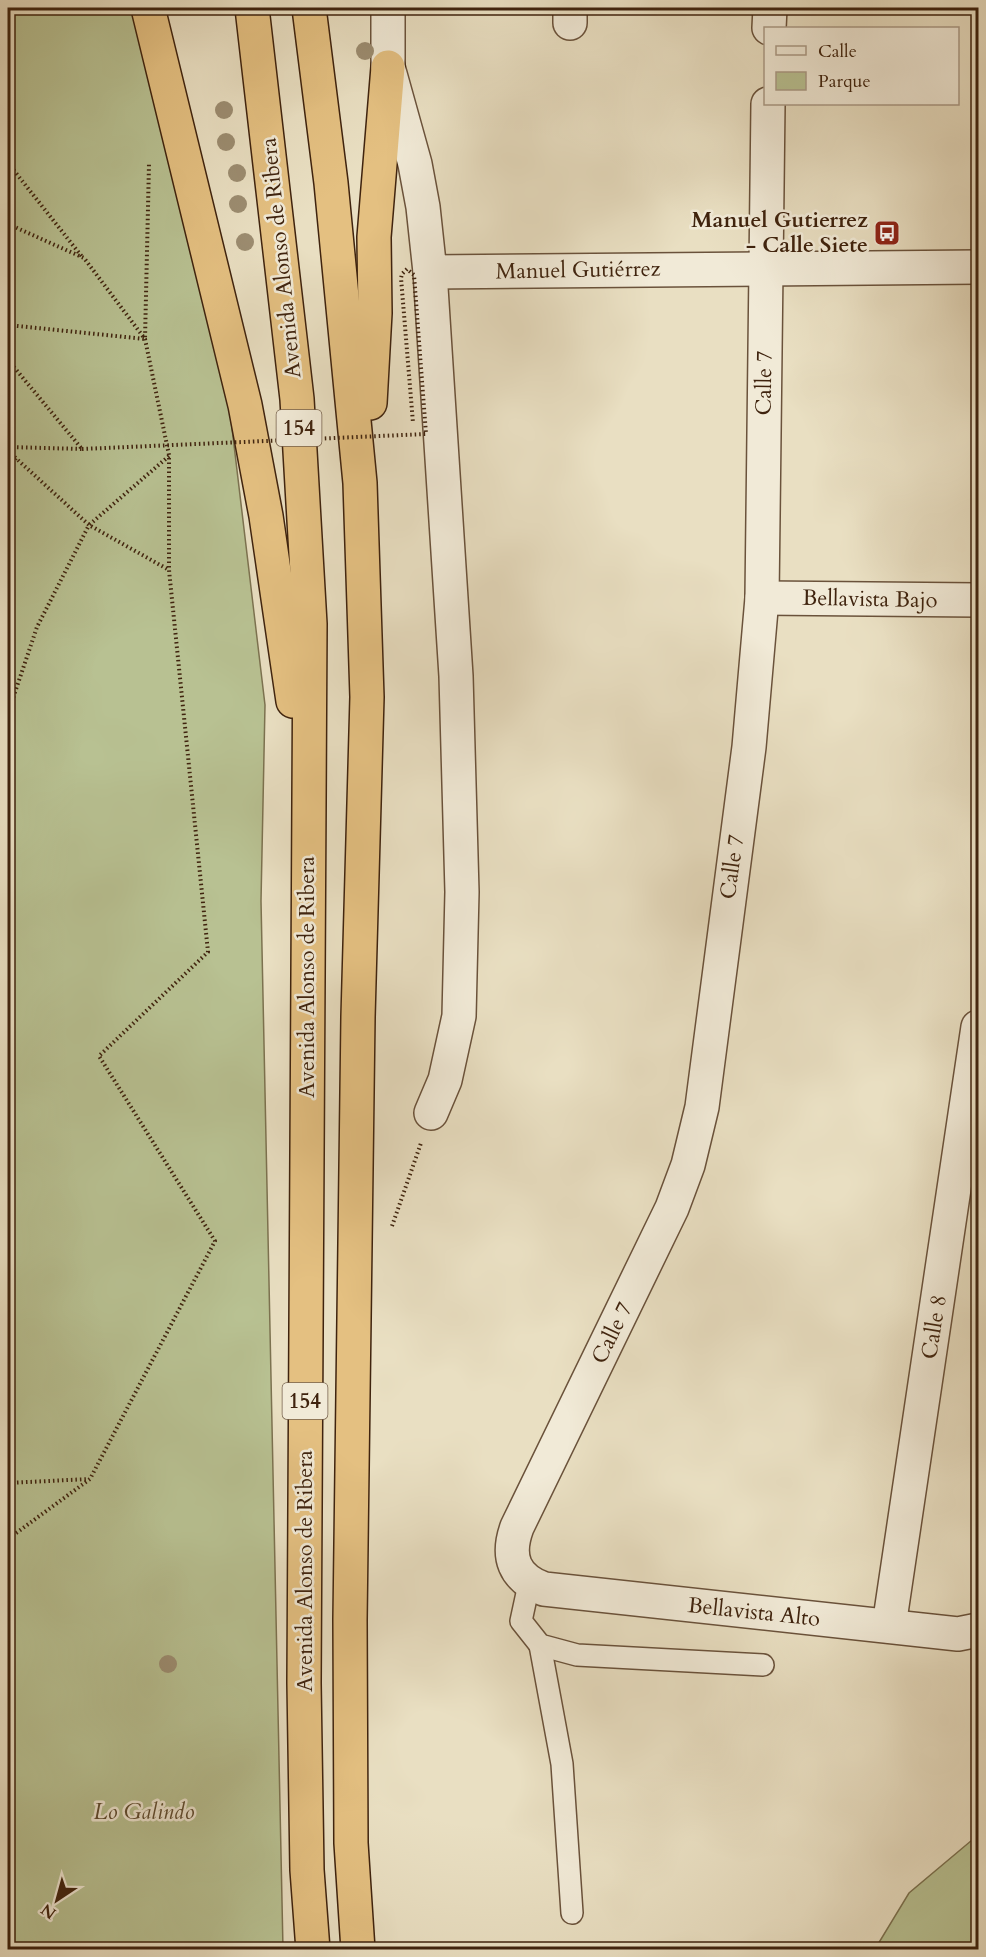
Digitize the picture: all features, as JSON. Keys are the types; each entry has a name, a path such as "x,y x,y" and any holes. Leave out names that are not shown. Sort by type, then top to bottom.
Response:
{"highway":[{"path":"148,8 245,405 284,627 308,852"},
{"name":"Avenida Alonso de Ribera","path":"252,8 286,289 306,520 310,624 304,1683 307,1870 313,1950"},
{"name":"Avenida Alonso de Ribera","path":"309,8 333,194 360,483 367,696 358,1017 350,1718 351,1843 358,1950"},
{"path":"360,483 371,386 375,225 388,67"}],"street":[{"path":"388,8 388,67 415,164 423,207 430,272 456,676 462,892 459,1016 445,1080 431,1113"},
{"path":"769,27 770,8"},
{"name":"Calle 7","path":"529,1584 520,1574 511,1552 517,1527 668,1217 696,1136 702,1107 749,747 762,597 768,105"},
{"name":"Manuel Gutiérrez","path":"430,272 978,267"},
{"name":"Bellavista Bajo","path":"762,597 978,600"},
{"name":"Calle 8","path":"889,1626 978,1027"},
{"name":"Bellavista Alto","path":"529,1584 567,1592 958,1634 978,1630"}],"lane":[{"path":"529,1584 521,1621 540,1645 562,1764 572,1913"},
{"path":"540,1645 577,1655 763,1665"}],"path":[{"path":"8,1539 90,1479 214,1241 99,1056 208,952 169,570 169,455 146,339 149,161"},
{"path":"8,163 146,339"},
{"path":"8,224 84,258"},
{"path":"8,449 82,449 426,434 414,275 407,270 402,273 401,278 413,423"},
{"path":"8,326 146,339"},
{"path":"8,360 82,449"},
{"path":"8,449 89,525 169,570"},
{"path":"8,713 37,627 89,525 169,455"},
{"path":"8,471 16,458"},
{"path":"389,1235 431,1113"},
{"path":"8,1483 90,1479"}],"green space":[{"name":"Lo Galindo","path":"8,8 139,8 226,378 265,705 261,901 283,1949 8,1950"},
{"path":"978,1835 978,1949 875,1949 909,1893"}],"place":[{"name":"Manuel Gutierrez - Calle Siete","path":"887,233"}]}
